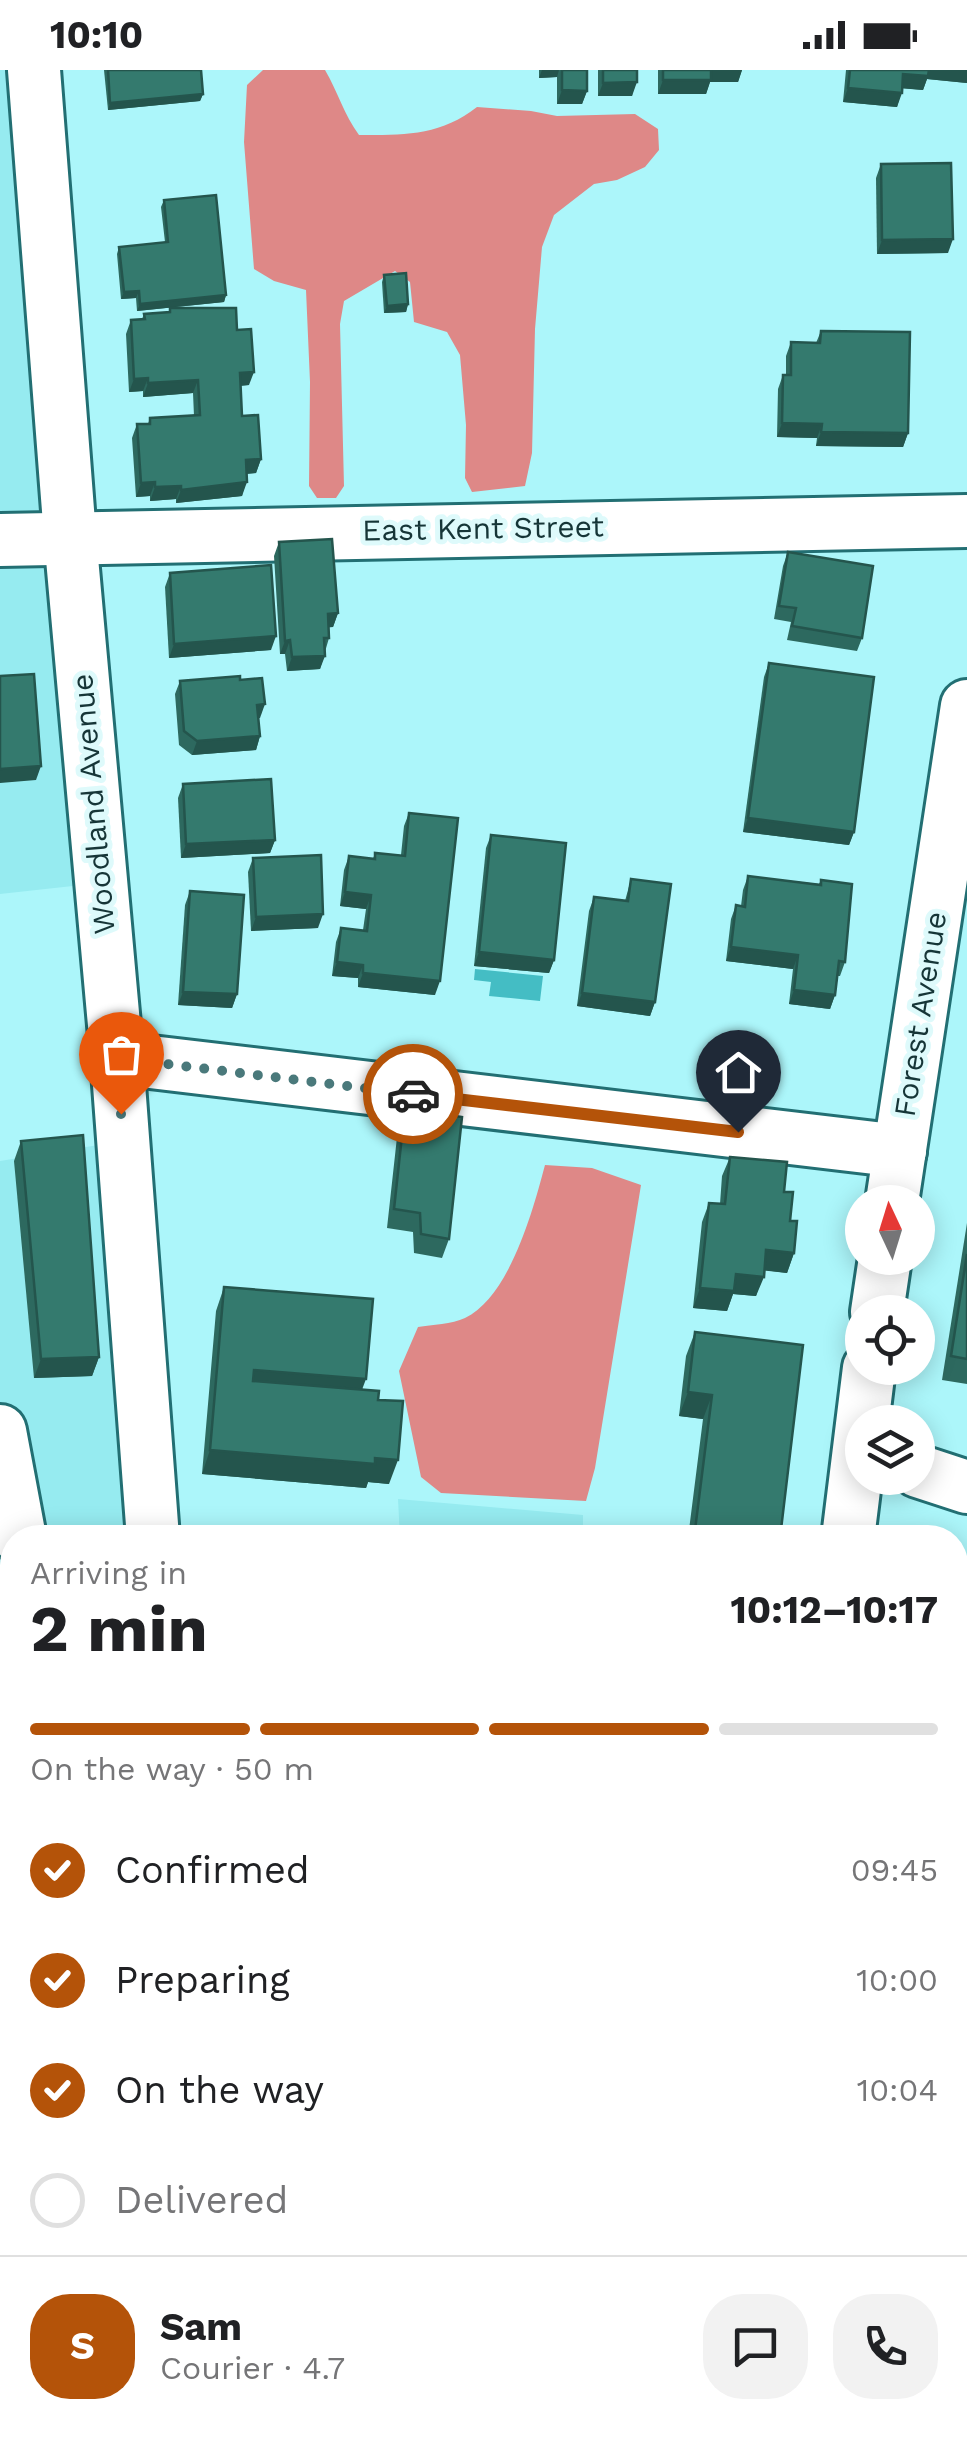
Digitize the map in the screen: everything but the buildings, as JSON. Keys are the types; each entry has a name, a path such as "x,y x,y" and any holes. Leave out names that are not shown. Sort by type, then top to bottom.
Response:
{"street":[{"name":"Woodland Avenue","path":"34,70 152,1525"},
{"name":"East Kent Street","path":"0,540 967,521"},
{"name":"Forest Avenue","path":"895,1185 967,706"},
{"path":"117,1058 900,1151"},
{"path":"0,1432 12,1516"},
{"path":"935,1477 967,1487"},
{"path":"850,1525 854,1495"}],"shaded area":[{"path":"0,70 34,70 100,883 0,894"},
{"path":"263,70 325,70 359,135 435,129 477,107 557,116 635,114 658,129 659,150 645,167 617,180 594,184 554,215 542,247 535,329 532,453 525,486 472,492 465,478 466,425 460,355 447,332 414,322 410,282 395,271 344,301 340,324 344,486 336,498 317,498 309,486 306,290 274,281 254,269 244,142 247,85"},
{"path":"475,969 543,976 540,1001 489,996 491,982 474,980"},
{"path":"123,1141 152,1525 0,1525 0,1161"},
{"path":"545,1165 592,1168 641,1185 595,1468 586,1501 441,1493 421,1477 399,1371 418,1327 465,1318 495,1291 517,1250"},
{"path":"398,1499 583,1515 583,1525 399,1525"}],"way so far":[{"path":"121,1114 117,1058 413,1094"}],"route":[{"path":"413,1094 738,1132"}]}
